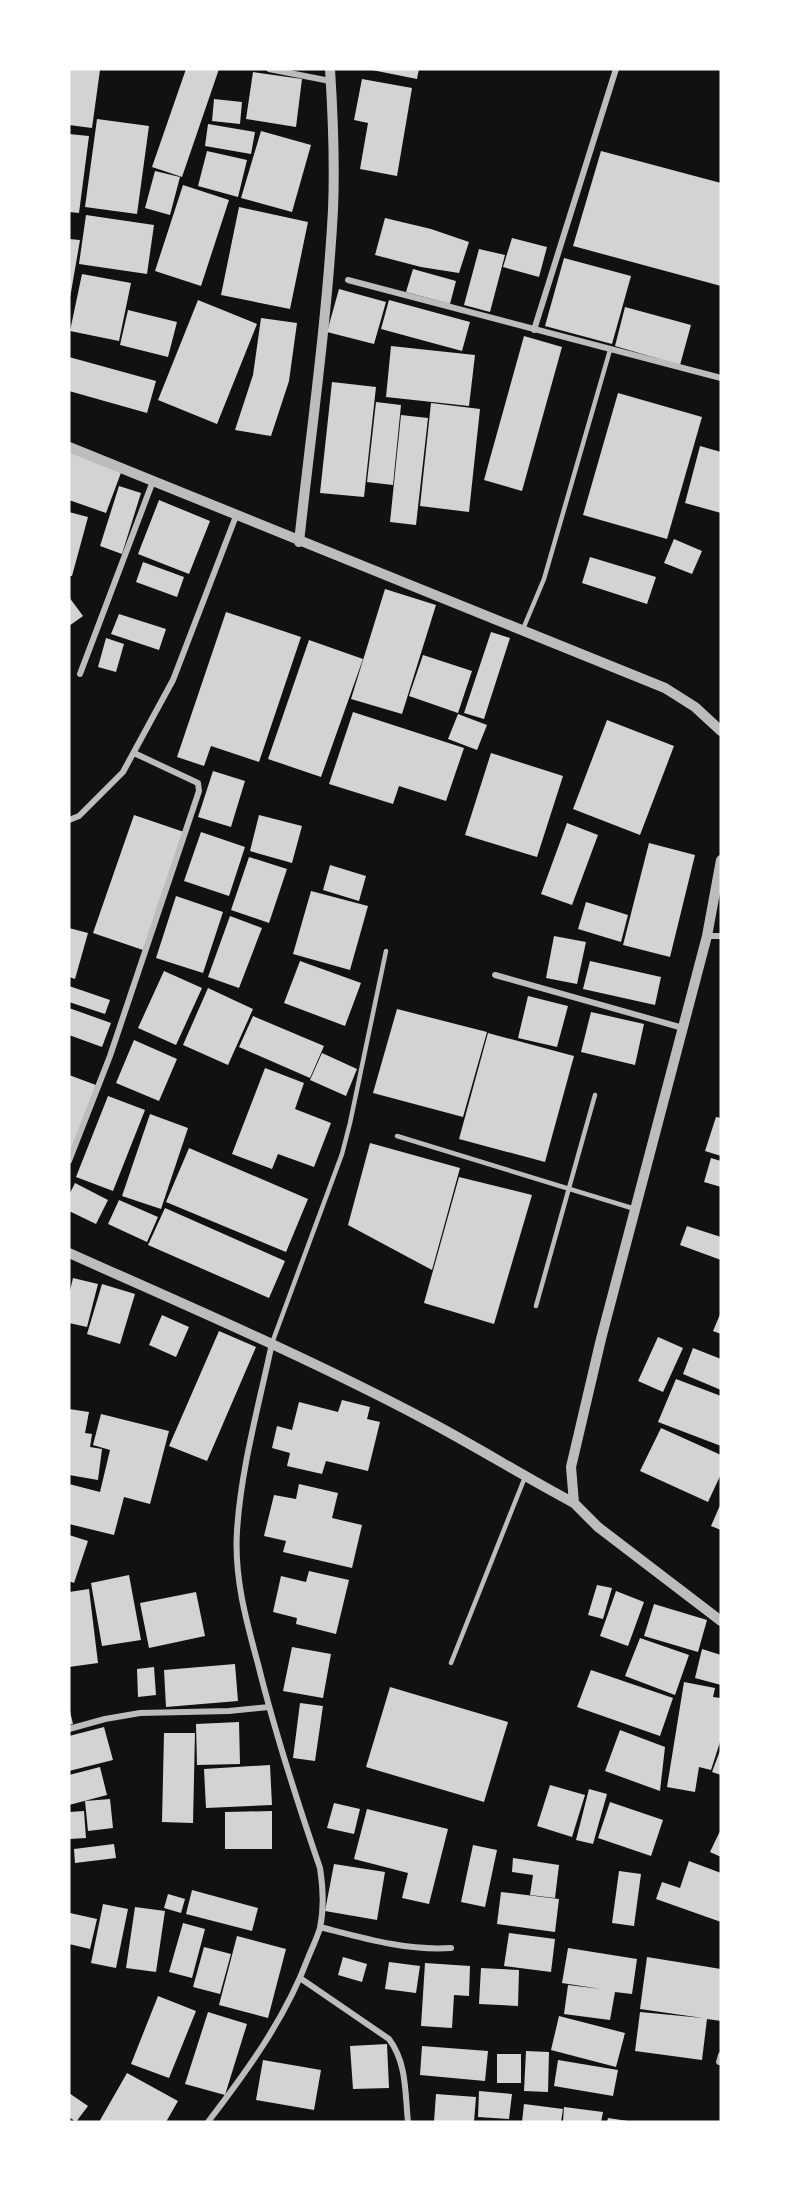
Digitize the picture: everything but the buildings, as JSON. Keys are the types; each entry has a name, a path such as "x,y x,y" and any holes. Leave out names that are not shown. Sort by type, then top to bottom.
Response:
{"street":[{"path":"269,69 330,81"},
{"path":"299,542 333,210 330,69"},
{"path":"534,330 616,69"},
{"path":"348,280 721,378"},
{"path":"69,447 299,542 523,629 665,688 695,707 721,730"},
{"path":"80,674 153,481"},
{"path":"69,820 79,816 123,772 134,753 173,680 236,516"},
{"path":"69,1161 110,1056 199,791 198,783 134,753"},
{"path":"574,1503 572,1467 601,1339 707,936 721,860"},
{"path":"707,936 721,936"},
{"path":"495,975 683,1028"},
{"path":"69,1253 272,1343 429,1421 574,1503 598,1527 721,1621"},
{"path":"208,2122 249,2067 283,2013 320,1928 323,1886 320,1868 269,1707 240,1598 237,1564 241,1492 272,1343"},
{"path":"69,1729 105,1719 140,1713 229,1711 269,1707"},
{"path":"320,1928 420,1949 451,1948"},
{"path":"300,1978 389,2039 399,2052 408,2122"}],"lane":[{"path":"523,629 544,579 610,350"},
{"path":"272,1343 342,1154 386,951"},
{"path":"536,1306 595,1095"},
{"path":"397,1137 635,1209"},
{"path":"451,1663 525,1477"}]}
